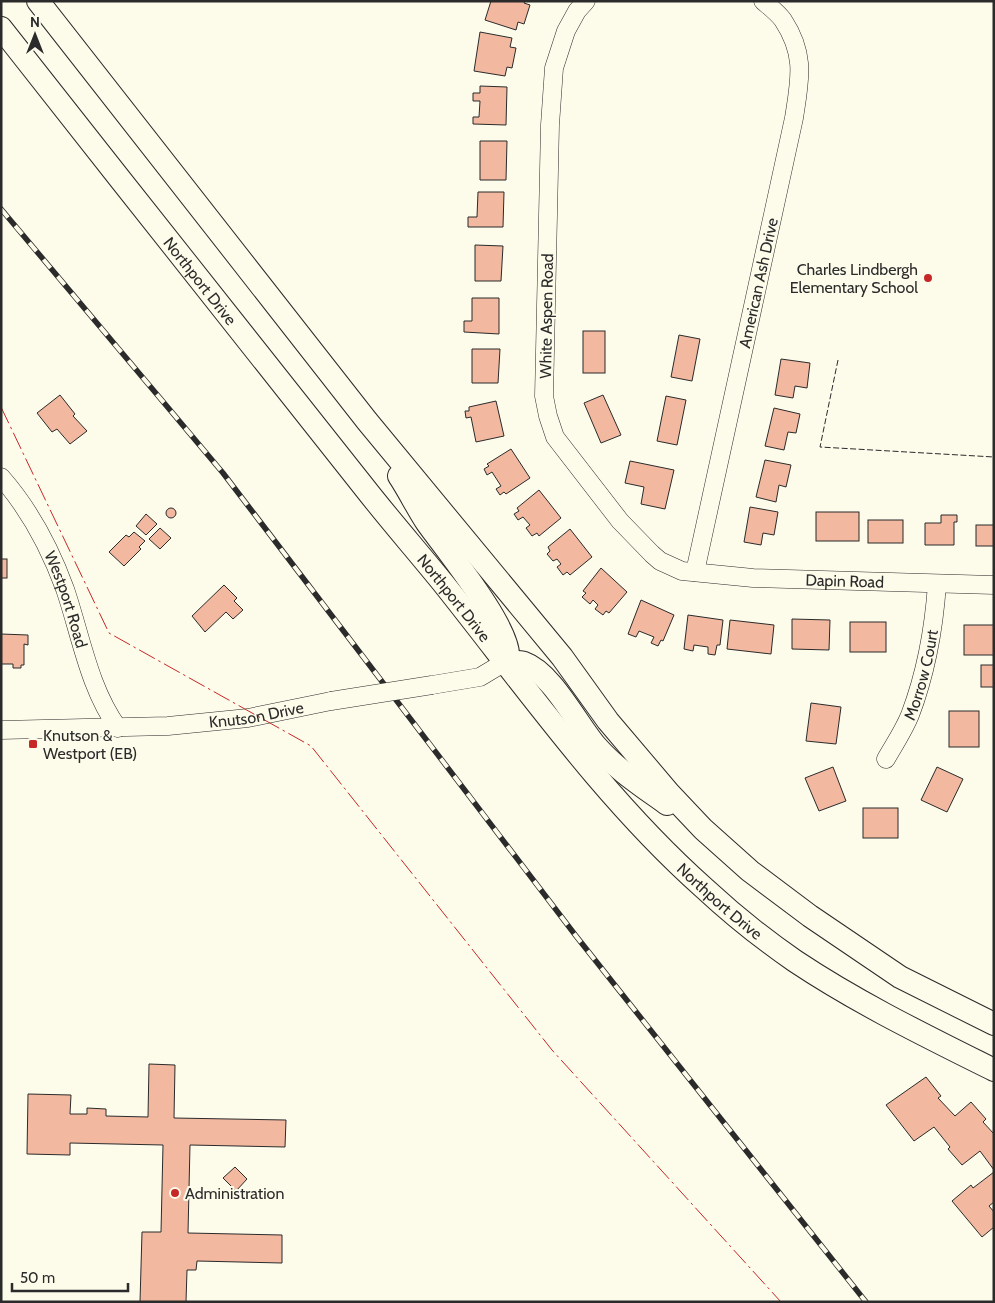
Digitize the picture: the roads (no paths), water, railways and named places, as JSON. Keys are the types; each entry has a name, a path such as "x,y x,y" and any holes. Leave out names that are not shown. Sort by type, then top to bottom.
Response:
{"main road":[{"path":"38,1 367,421 562,657 608,721 669,793 703,829 750,871 810,916 900,977 994,1024"},
{"name":"Northport Drive","path":"1,28 366,490 442,582 601,782 656,843 711,894 795,961 900,1023 994,1070"},
{"path":"367,421 426,522 485,604 508,648 505,662 524,663 539,673 550,684 596,746 623,773 703,829"}],"street":[{"name":"White Aspen Road","path":"586,1 577,10 566,31 554,68 550,125 544,396 555,437 620,521 660,561 682,571 696,572"},
{"name":"American Ash Drive","path":"696,572 786,155 800,78 797,52 790,33 782,18 763,1"},
{"name":"Westport Road","path":"1,476 36,524 50,550 92,675 106,711 118,728"},
{"name":"Dapin Road","path":"696,572 753,578 994,585"},
{"name":"Morrow Court","path":"886,759 909,716 926,663 934,622 937,584"},
{"name":"Knutson Drive","path":"1,730 168,726 248,718 331,701 480,677 505,662"}],"railway":[{"path":"1,209 223,473 576,936 866,1302"}],"place":[{"name":"Charles Lindbergh Elementary School","path":"928,278"},
{"name":"Knutson & Westport (EB)","path":"33,744"},
{"name":"Administration","path":"175,1193"}]}
